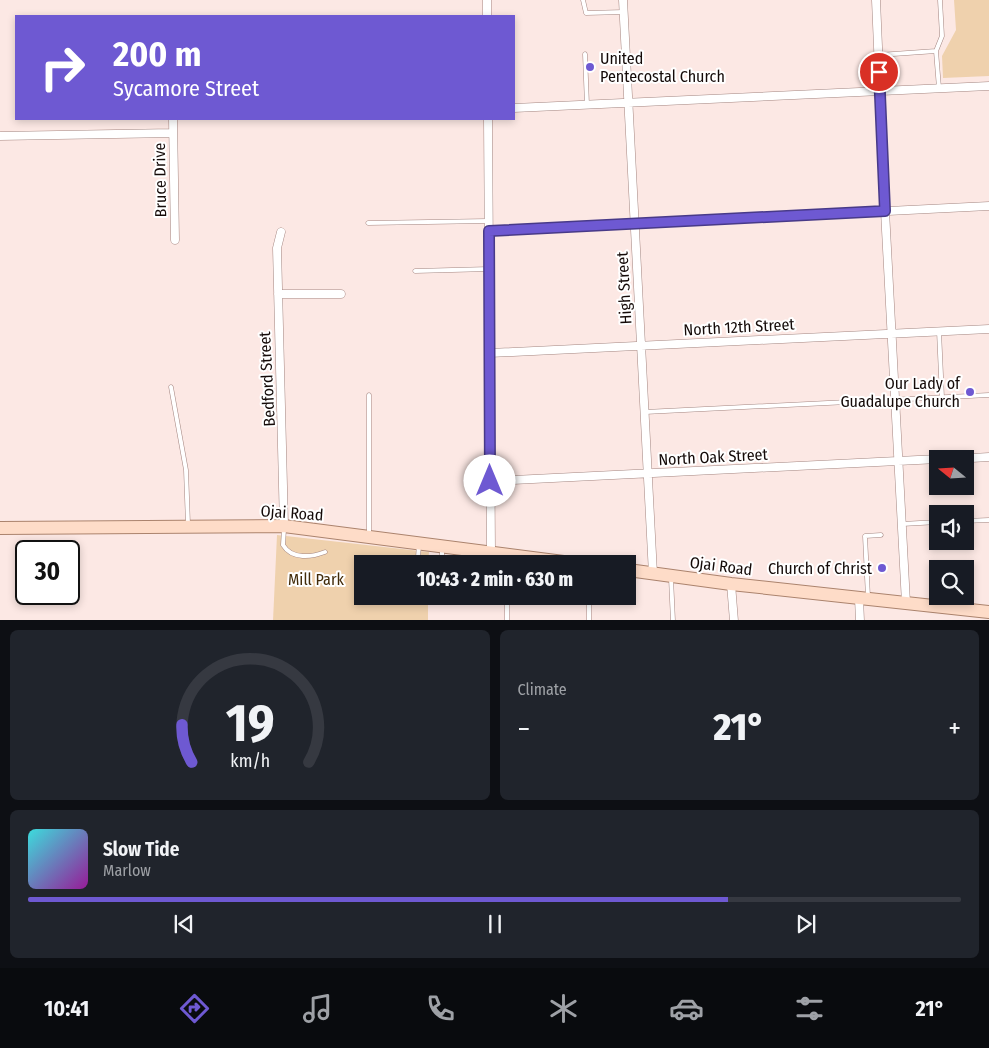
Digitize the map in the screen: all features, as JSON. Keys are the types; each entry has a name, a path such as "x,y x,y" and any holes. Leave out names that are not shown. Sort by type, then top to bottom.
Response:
{"main road":[{"name":"Ojai Road","path":"0,528 284,526 491,552 498,555"},
{"name":"Ojai Road","path":"636,571 731,584 989,612"}],"street":[{"path":"487,0 487,15"},
{"name":"High Street","path":"624,0 643,412 649,473 653,574"},
{"path":"876,0 894,400 906,604"},
{"path":"515,108 989,86"},
{"name":"Bruce Drive","path":"173,120 175,240"},
{"path":"488,120 491,552"},
{"path":"0,136 173,133"},
{"path":"489,231 989,206"},
{"name":"Bedford Street","path":"281,232 277,248 284,526"},
{"path":"278,294 341,294"},
{"name":"North 12th Street","path":"490,353 989,329"},
{"path":"974,458 989,457"},
{"name":"North Oak Street","path":"490,481 929,460"},
{"path":"731,584 734,620"},
{"path":"860,620 864,599"}],"lane":[{"path":"583,0 586,13 624,12"},
{"path":"938,88 936,51 942,36 940,0"},
{"path":"879,54 936,51"},
{"path":"585,54 587,105"},
{"path":"368,223 488,221"},
{"path":"415,272 489,269"},
{"path":"939,331 942,398"},
{"path":"171,387 176,404 186,470 188,526"},
{"path":"369,395 369,536"},
{"path":"643,412 989,395"},
{"path":"974,521 989,520"},
{"path":"902,524 929,522"},
{"path":"284,526 283,546 291,554 307,556 325,552"},
{"path":"864,599 865,536 881,535"},
{"path":"418,555 420,543"},
{"path":"442,546 442,555"},
{"path":"670,576 673,620"},
{"path":"507,605 507,620"},
{"path":"589,605 589,620"}],"green space":[{"path":"954,0 989,0 989,76 943,78 942,56 956,30"},
{"name":"Mill Park","path":"277,535 429,552 429,555 354,555 354,605 428,605 428,620 273,620"}],"place":[{"name":"United Pentecostal Church","path":"590,67"},
{"name":"Our Lady of Guadalupe Church","path":"970,392"},
{"name":"Church of Christ","path":"882,568"}],"route":[{"path":"490,481 489,231 885,211 879,72"}]}
